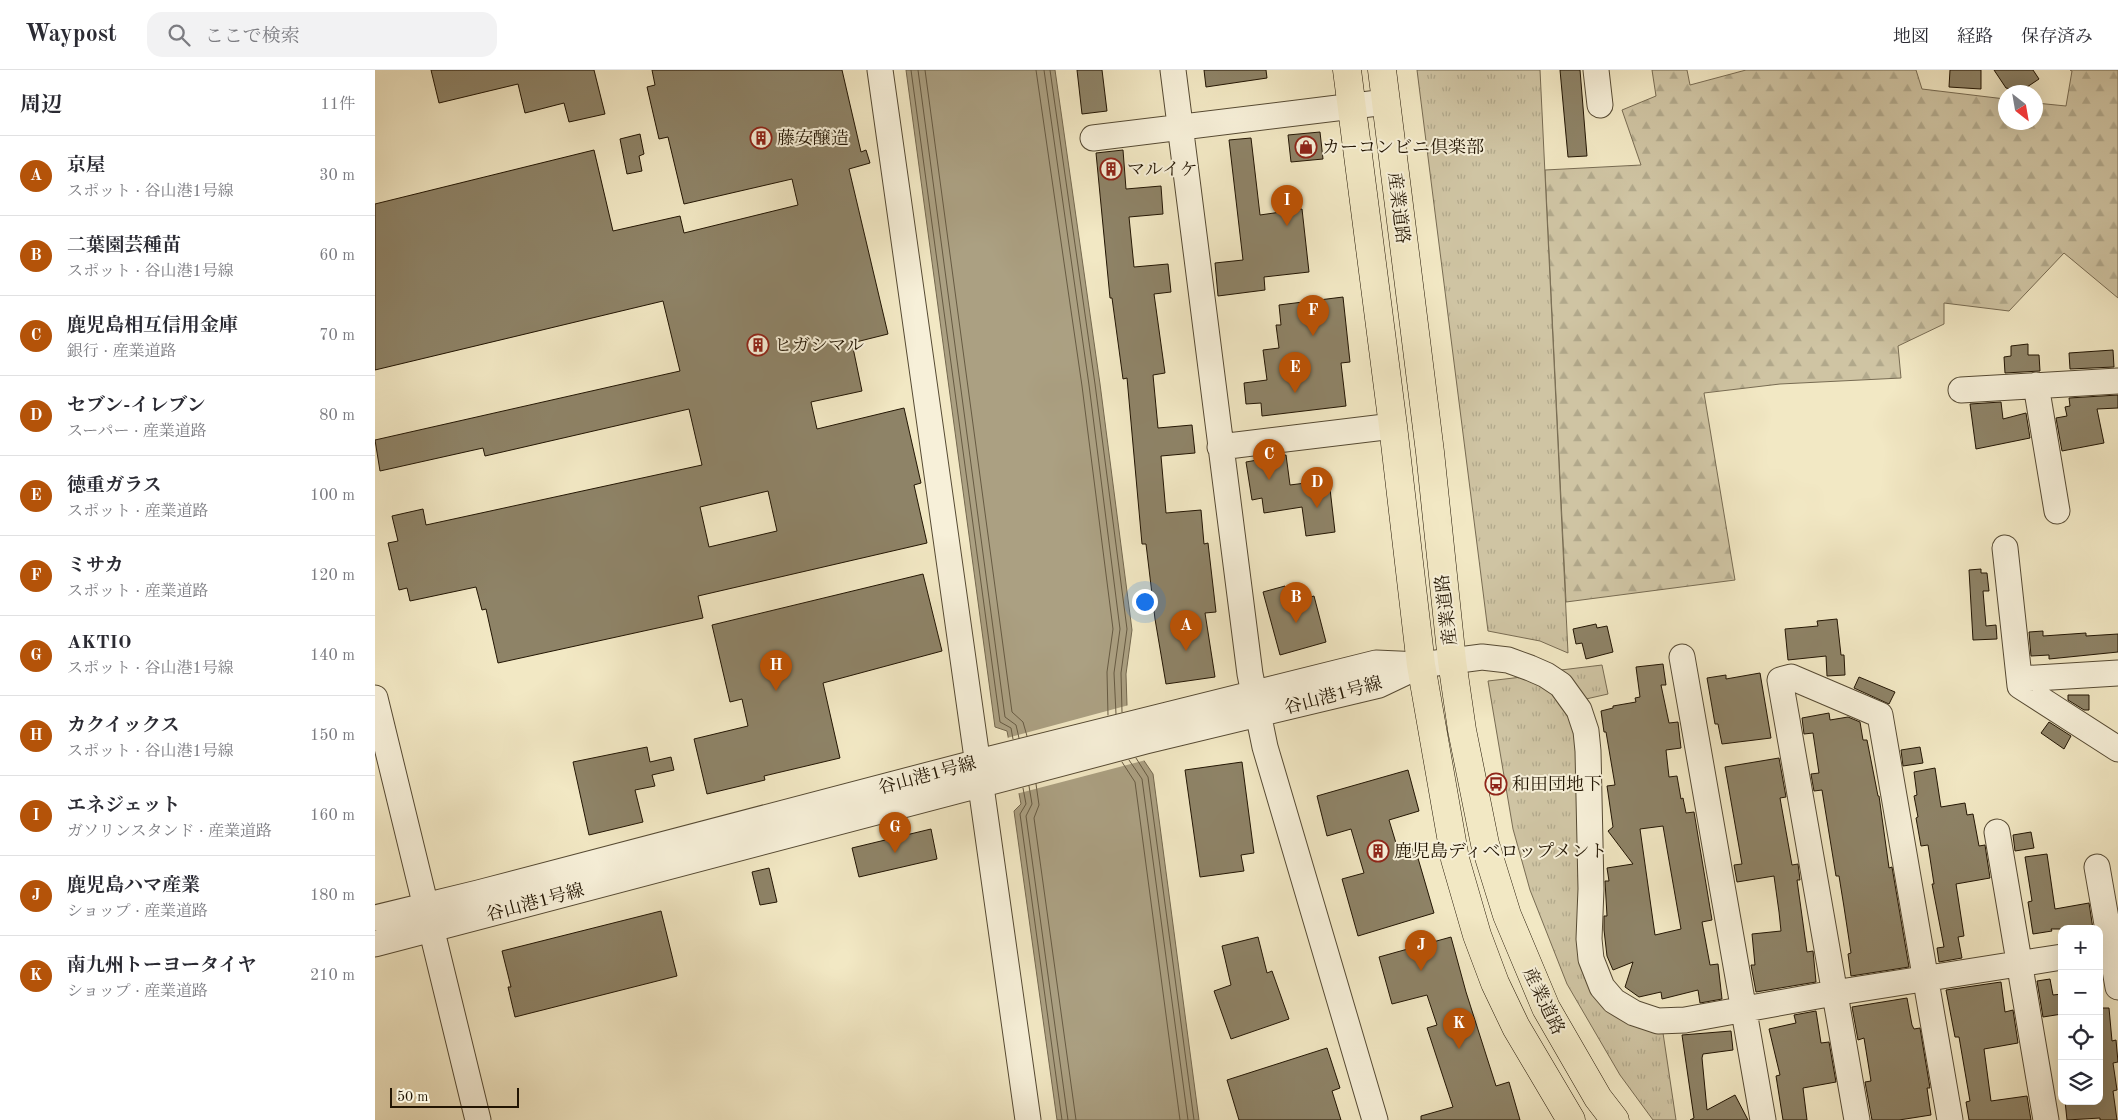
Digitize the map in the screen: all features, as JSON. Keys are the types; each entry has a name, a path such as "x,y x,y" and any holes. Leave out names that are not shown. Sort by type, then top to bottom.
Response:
{"main road":[{"name":"産業道路","path":"1347,70 1393,426 1421,665 1455,859 1477,935 1495,983 1516,1027 1571,1120"},
{"name":"産業道路","path":"1382,70 1430,452 1452,661 1485,844 1507,915 1546,1008 1598,1098 1615,1120"}],"street":[{"path":"880,70 1029,1120"},
{"path":"1173,70 1247,657 1265,747 1375,1120"},
{"path":"1596,70 1600,105"},
{"path":"1093,138 1385,102"},
{"path":"1961,390 2118,381"},
{"path":"2036,385 2057,511"},
{"path":"1220,447 1393,426"},
{"path":"2005,548 2021,686 2118,749"},
{"name":"谷山港1号線","path":"375,918 979,774 1145,730 1257,704 1379,685 1421,665 1482,657 1508,660 1546,674 1561,685 1579,710 1586,731 1588,750 1591,889 1589,939 1595,971 1602,986 1614,1001 1634,1014 1658,1021 1685,1020 1834,993 2058,958"},
{"path":"1682,657 1742,1010 1763,1120"},
{"path":"2020,679 2118,673"},
{"path":"1857,1120 1780,680 1791,677 1880,715 1950,1120"},
{"path":"375,698 479,1120"},
{"name":"谷山港1号線","path":"375,944 979,774"},
{"path":"1997,832 2046,1120"},
{"path":"2097,867 2118,987"}],"green space":[{"path":"1417,70 1540,70 1568,653 1540,641 1488,631"},
{"path":"1652,70 1687,70 1690,85 1746,70 1916,70 1922,89 1998,98 1998,130 2043,130 2043,104 2066,106 2072,71 2070,70 2118,70 2118,298 2064,253 2009,311 1944,303 1944,324 1898,346 1901,378 1780,384 1704,393 1735,580 1566,602 1545,170 1641,165 1622,110 1656,96"},
{"path":"1602,665 1608,694 1586,699 1561,670"},
{"path":"1522,677 1536,683 1556,696 1563,703 1572,722 1578,750 1580,939 1618,1017 1663,1033 1676,1120 1653,1120 1620,1075 1567,984 1530,890 1513,829 1488,681"}],"water":[{"path":"906,70 1055,70 1100,384 1132,630 1126,674 1128,737 1153,774 1199,1120 1057,1120 1014,811 1021,804 1007,731 995,727"}],"pier":[{"path":"1129,705 1130,736 1146,760 1016,794 1007,738"}],"building":[{"path":"431,70 594,70 605,114 569,122 564,103 525,113 518,84 439,103"},
{"path":"652,70 842,70 861,152 866,150 870,163 849,169 888,334 852,343 862,391 811,402 817,429 904,408 921,483 914,485 927,543 698,596 703,618 498,663 486,609 482,610 476,587 410,601 407,588 399,590 388,543 398,541 392,516 423,509 426,525 702,465 689,409 485,456 483,448 380,471 375,440 680,371 663,301 375,370 375,204 594,150 613,231 680,216 684,233 798,205 792,179 684,204 668,137 659,139 647,87 655,85","holes":["768,491 777,531 709,547 700,507"]},
{"path":"1077,70 1102,70 1107,111 1082,114"},
{"path":"1204,70 1266,70 1267,78 1206,87"},
{"path":"1560,70 1580,70 1587,156 1568,157"},
{"path":"1950,70 1981,70 1981,89 1949,87"},
{"path":"1994,70 2033,70 2039,79 2030,85 2004,85"},
{"name":"カーコンビニ倶楽部","path":"1320,132 1323,159 1291,162 1288,135"},
{"path":"640,134 644,154 639,156 642,171 627,174 620,139"},
{"path":"1251,138 1260,215 1302,209 1309,272 1264,277 1265,290 1218,296 1215,263 1243,260 1229,140"},
{"path":"1123,150 1126,189 1161,186 1163,214 1129,217 1134,267 1168,264 1171,292 1154,294 1165,373 1153,375 1158,428 1192,425 1195,453 1161,456 1166,513 1201,510 1204,544 1208,543 1216,612 1205,613 1215,677 1166,684 1155,619 1146,544 1142,544 1127,378 1123,379 1112,298 1110,298 1096,153"},
{"path":"1343,297 1350,362 1341,363 1346,406 1262,416 1261,403 1246,404 1244,383 1267,380 1263,350 1279,348 1276,325 1281,325 1279,305"},
{"path":"2028,344 2028,355 2039,355 2040,371 2005,373 2004,357 2011,356 2011,346"},
{"path":"2113,350 2114,367 2070,369 2069,353"},
{"path":"2118,395 2118,408 2097,409 2104,443 2062,451 2056,418 2067,416 2065,407 2070,406 2069,398"},
{"path":"2001,402 2003,419 2026,413 2030,438 1976,449 1970,404"},
{"path":"1286,455 1290,485 1329,480 1335,532 1306,536 1302,507 1264,513 1262,498 1252,500 1246,462"},
{"path":"1981,569 1981,573 1987,573 1989,591 1983,591 1986,626 1996,625 1997,639 1973,640 1969,570"},
{"path":"923,574 942,651 823,683 840,758 764,776 765,780 707,794 694,739 748,726 742,699 730,702 712,625"},
{"path":"1285,586 1289,603 1314,596 1326,642 1280,655 1263,592"},
{"path":"1837,619 1841,655 1844,655 1845,675 1827,676 1826,656 1788,660 1785,629 1818,626 1817,621"},
{"path":"1596,624 1597,628 1607,626 1613,652 1586,659 1582,643 1576,644 1573,629"},
{"path":"2043,631 2043,636 2086,633 2086,636 2118,634 2118,652 2049,659 2049,655 2031,656 2029,632"},
{"path":"1663,664 1666,685 1661,685 1669,723 1678,722 1681,748 1666,750 1669,777 1677,776 1681,799 1683,798 1686,813 1694,812 1712,920 1702,922 1710,965 1718,964 1722,999 1700,1003 1698,990 1662,999 1661,992 1639,997 1625,987 1633,962 1613,970 1607,956 1604,916 1607,916 1605,881 1609,881 1607,868 1633,864 1608,831 1613,827 1607,786 1615,785 1601,711 1613,708 1613,706 1636,702 1635,698 1640,697 1636,667","holes":["1663,826 1681,929 1655,935 1640,829"]},
{"path":"1760,673 1771,738 1722,744 1718,724 1715,724 1707,678 1726,675 1726,679"},
{"path":"1859,677 1895,692 1889,704 1854,688"},
{"path":"2068,695 2089,695 2089,710 2084,710 2068,700"},
{"path":"1829,713 1830,720 1848,717 1860,722 1863,740 1867,740 1879,796 1889,868 1892,867 1909,967 1851,976 1848,954 1851,953 1844,907 1839,876 1836,876 1822,790 1814,791 1811,774 1819,773 1813,733 1804,734 1802,718"},
{"path":"2049,722 2071,736 2064,749 2041,733"},
{"path":"647,747 650,762 671,757 674,770 652,775 655,786 635,790 643,822 589,835 573,762"},
{"path":"1920,747 1923,763 1903,766 1901,750"},
{"path":"1779,758 1786,797 1780,798 1792,865 1798,864 1800,880 1797,880 1807,952 1813,951 1816,982 1756,992 1751,965 1755,965 1752,934 1781,931 1779,912 1774,876 1737,882 1734,865 1742,864 1725,767"},
{"path":"1242,762 1254,853 1241,855 1244,871 1200,877 1185,770"},
{"path":"1935,768 1941,807 1965,803 1967,815 1973,814 1979,846 1985,845 1990,878 1956,884 1964,936 1958,937 1962,958 1939,962 1937,948 1944,947 1932,884 1934,884 1928,845 1921,846 1914,796 1917,795 1914,772"},
{"name":"鹿児島ディベロップメント","path":"1408,770 1419,811 1389,820 1399,853 1415,848 1434,913 1358,936 1342,879 1364,873 1351,829 1327,836 1317,796"},
{"path":"931,829 937,859 859,877 852,848"},
{"path":"2031,832 2034,848 2015,851 2013,835"},
{"path":"2047,854 2055,909 2089,903 2092,925 2058,925 2058,929 2033,934 2028,902 2032,901 2025,857"},
{"path":"769,868 777,902 760,905 752,872"},
{"path":"661,911 677,976 515,1017 508,987 511,987 502,951"},
{"path":"1258,937 1267,973 1272,971 1289,1019 1231,1039 1214,991 1231,985 1222,946"},
{"path":"1451,937 1466,992 1496,1086 1509,1082 1520,1120 1421,1120 1421,1116 1453,1107 1427,1028 1437,1025 1427,995 1392,1004 1379,957"},
{"path":"2050,979 2053,995 2058,994 2058,1015 2043,1017 2037,981"},
{"path":"2001,982 2005,1012 2013,1010 2018,1043 1984,1049 1991,1101 2027,1096 2031,1120 1969,1120 1966,1102 1970,1101 1959,1037 1955,1037 1946,990"},
{"path":"1907,998 1912,1025 1914,1029 1920,1028 1930,1088 1927,1088 1931,1115 1899,1120 1872,1120 1865,1082 1871,1081 1864,1038 1858,1040 1852,1007"},
{"path":"2103,1008 2109,1008 2112,1041 2116,1040 2118,1062 2113,1063 2117,1090 2113,1091 2117,1120 2100,1120 2100,1118 2067,1120 2065,1105 2103,1105"},
{"path":"1816,1011 1821,1043 1829,1042 1836,1082 1803,1088 1807,1120 1783,1120 1776,1076 1780,1075 1769,1029 1796,1023 1794,1015"},
{"path":"1731,1031 1733,1050 1703,1054 1707,1110 1735,1095 1748,1120 1690,1120 1694,1118 1682,1035"},
{"path":"1327,1048 1340,1088 1332,1091 1341,1120 1239,1120 1227,1080"}],"place":[{"name":"藤安醸造","path":"761,138"},
{"name":"カーコンビニ倶楽部","path":"1306,147"},
{"name":"マルイケ","path":"1111,169"},
{"name":"エネジェット","path":"1287,226"},
{"name":"ミサカ","path":"1313,336"},
{"name":"ヒガシマル","path":"758,345"},
{"name":"徳重ガラス","path":"1295,393"},
{"name":"鹿児島相互信用金庫","path":"1269,480"},
{"name":"セブン-イレブン","path":"1317,508"},
{"name":"二葉園芸種苗","path":"1296,623"},
{"name":"京屋","path":"1186,651"},
{"name":"カクイックス","path":"776,691"},
{"name":"和田団地下","path":"1496,784"},
{"name":"鹿児島ディベロップメント","path":"1378,851"},
{"name":"AKTIO","path":"895,853"},
{"name":"鹿児島ハマ産業","path":"1421,971"},
{"name":"南九州トーヨータイヤ","path":"1459,1049"}]}
